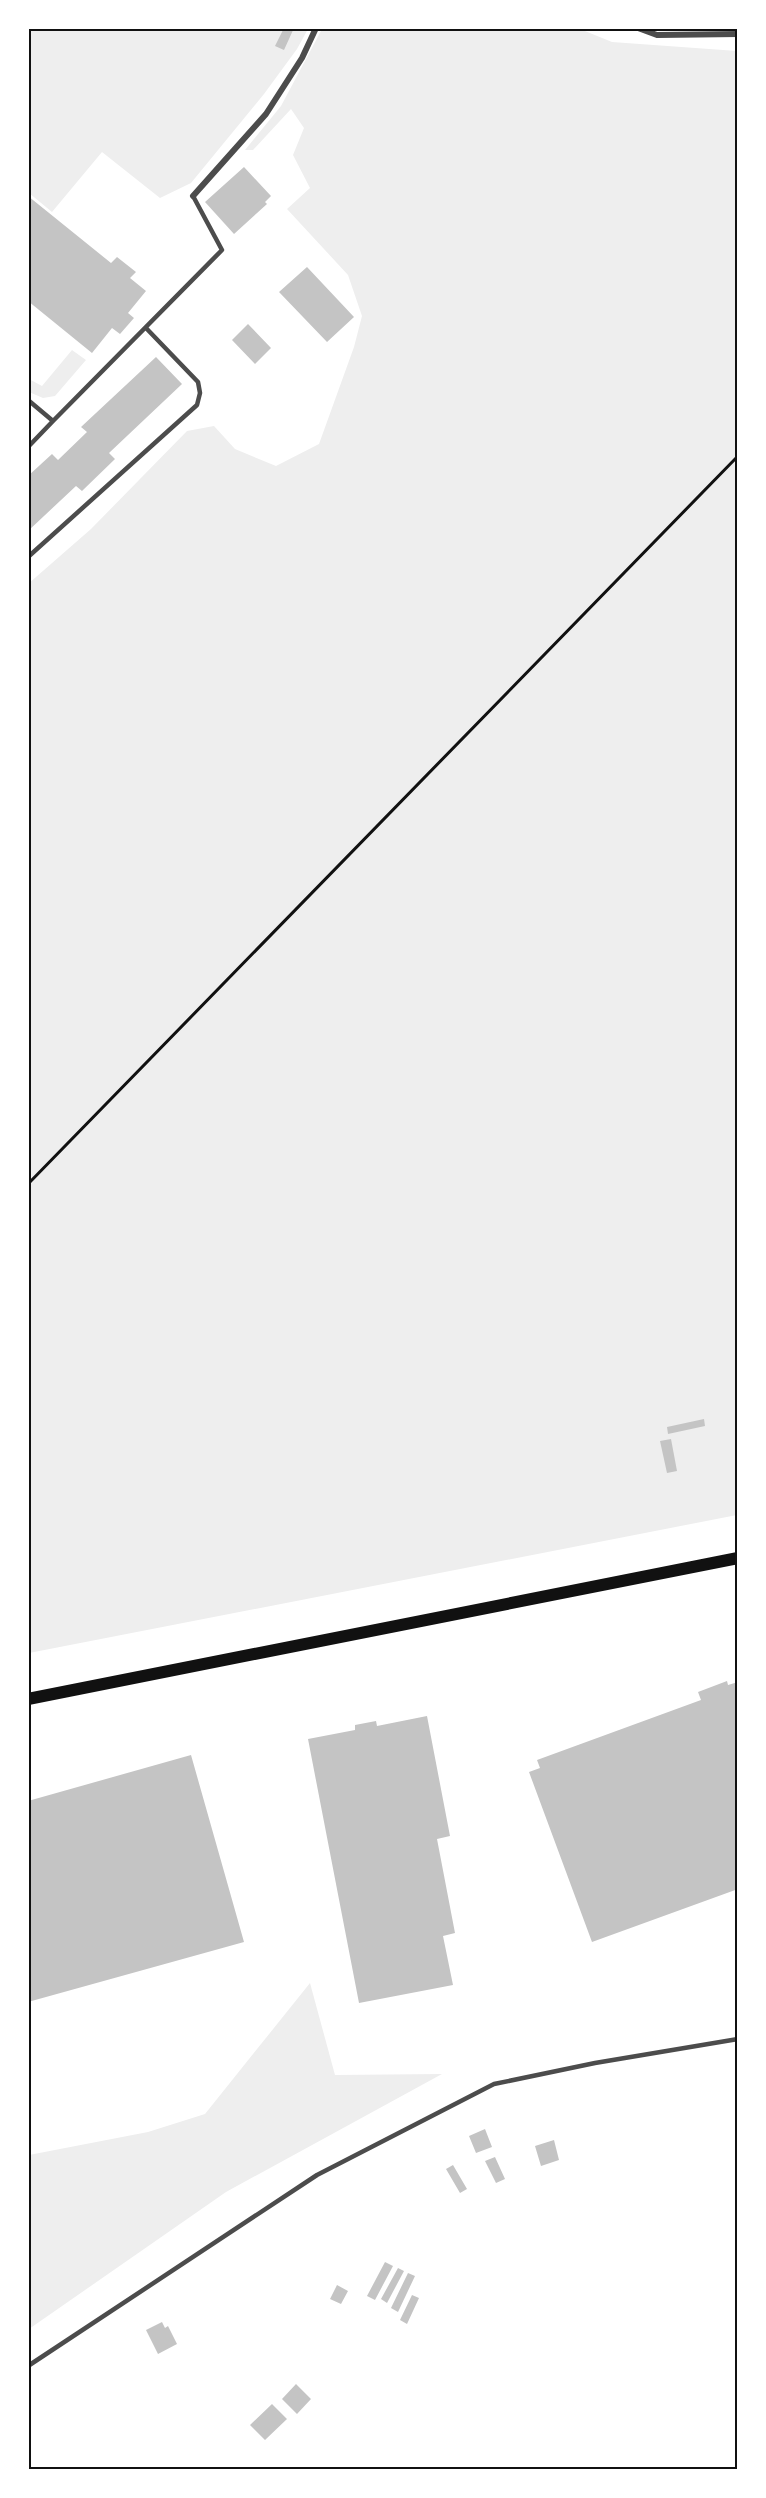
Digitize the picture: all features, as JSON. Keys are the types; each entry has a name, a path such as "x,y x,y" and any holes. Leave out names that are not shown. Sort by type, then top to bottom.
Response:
{"main road":[{"path":"28,1699 738,1558"}],"street":[{"path":"193,196 266,114 302,58 316,28"},
{"path":"638,28 657,35 738,34"}],"lane":[{"path":"28,447 222,250 193,196"},
{"path":"28,557 197,405 200,393 198,382 146,328"},
{"path":"28,400 53,420"},
{"path":"28,2366 317,2175 494,2084 595,2063 738,2038"}],"path":[{"path":"28,1184 738,456"}],"shaded area":[{"path":"28,29 308,29 297,49 264,94 191,183 160,198 102,152 52,212 29,193"},
{"path":"322,29 580,29 612,42 737,51 737,1515 29,1653 28,584 91,529 187,431 214,426 235,449 276,466 319,444 354,347 362,316 348,275 287,209 310,188 293,155 304,128 291,109 253,150 245,150 281,106"},
{"path":"72,350 86,360 55,396 43,398 29,392 29,379 42,386"},
{"path":"310,1983 335,2075 442,2074 226,2192 29,2329 29,2155 148,2132 205,2114"}],"building":[{"path":"284,28 294,28 284,50 275,46"},
{"path":"244,167 271,196 265,202 267,204 234,234 205,202"},
{"path":"28,196 111,263 117,257 136,272 130,278 146,291 128,313 134,318 120,334 112,328 92,353 28,301"},
{"path":"307,267 354,317 327,342 279,292"},
{"path":"248,324 271,348 255,364 232,340"},
{"path":"156,357 182,384 109,453 115,459 82,491 76,486 28,531 28,476 52,454 58,460 87,432 81,427"},
{"path":"704,1419 705,1426 668,1434 667,1427"},
{"path":"671,1439 677,1471 667,1473 660,1441"},
{"path":"727,1681 728,1685 738,1682 738,1889 592,1942 529,1772 540,1768 537,1760 701,1700 698,1692"},
{"path":"427,1716 450,1836 437,1839 455,1933 443,1936 453,1985 359,2003 308,1739 355,1730 355,1725 376,1721 377,1726"},
{"path":"191,1755 244,1942 28,2002 28,1801"},
{"path":"485,2129 492,2147 476,2153 469,2136"},
{"path":"554,2140 559,2160 541,2166 535,2146"},
{"path":"495,2157 505,2179 496,2183 485,2161"},
{"path":"453,2165 467,2189 460,2193 446,2169"},
{"path":"385,2262 393,2266 375,2300 367,2296"},
{"path":"398,2268 404,2271 387,2303 381,2299"},
{"path":"408,2273 415,2276 398,2312 391,2308"},
{"path":"337,2285 348,2291 341,2304 330,2299"},
{"path":"412,2295 419,2298 407,2324 400,2320"},
{"path":"162,2322 165,2328 168,2326 177,2344 158,2354 146,2330"},
{"path":"296,2384 311,2399 297,2414 282,2399"},
{"path":"272,2404 287,2419 265,2440 250,2425"}]}
